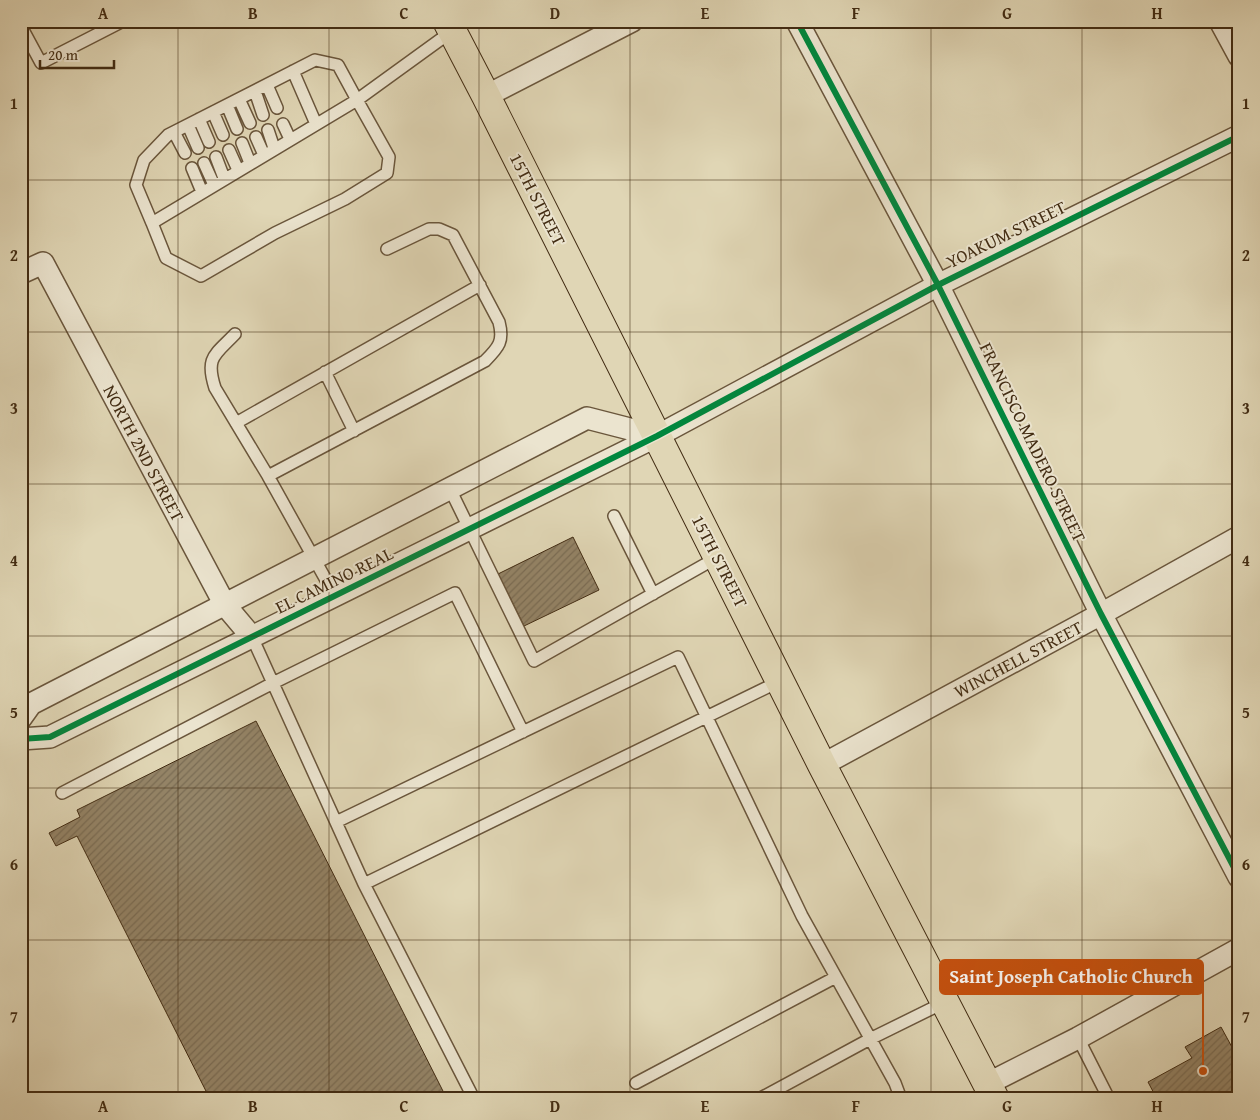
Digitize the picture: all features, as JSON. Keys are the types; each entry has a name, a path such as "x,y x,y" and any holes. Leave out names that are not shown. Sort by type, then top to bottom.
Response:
{"main road":[{"name":"15TH STREET","path":"455,24 486,96 822,765 991,1091"}],"street":[{"path":"486,96 632,21"},
{"name":"FRANCISCO MADERO STREET","path":"797,21 938,285 1101,614 1239,877"},
{"path":"1220,21 1239,56"},
{"name":"YOAKUM STREET","path":"657,436 938,285 1239,136"},
{"name":"NORTH 2ND STREET","path":"21,273 43,263 225,605 252,637"},
{"name":"EL CAMINO REAL","path":"21,718 31,704 587,418 657,436"},
{"name":"EL CAMINO REAL","path":"21,739 50,737 657,436"},
{"name":"WINCHELL STREET","path":"822,765 1239,537"},
{"path":"991,1091 1078,1038 1239,949"}],"lane":[{"path":"21,26 41,63 123,21"},
{"path":"152,223 274,148 357,100 455,24"},
{"path":"315,60 338,65 357,100 389,157 387,173 344,199 276,233 201,276 166,258 136,184 144,160 168,135 315,60"},
{"path":"293,71 316,124"},
{"path":"266,85 277,108"},
{"path":"254,91 263,115"},
{"path":"239,99 250,123"},
{"path":"227,105 237,129"},
{"path":"213,112 222,135"},
{"path":"199,119 209,142"},
{"path":"283,124 290,139"},
{"path":"188,125 198,148"},
{"path":"268,130 274,148"},
{"path":"174,132 185,152"},
{"path":"256,137 264,155"},
{"path":"242,143 250,163"},
{"path":"229,150 238,170"},
{"path":"216,158 224,178"},
{"path":"204,163 214,185"},
{"path":"192,168 202,192"},
{"path":"268,476 485,361 497,348 502,335 499,322 453,235 439,229 429,229 387,249"},
{"path":"236,423 480,285"},
{"path":"235,334 212,358 210,373 215,388 316,559 335,596"},
{"path":"325,372 354,431"},
{"path":"450,489 534,661 718,557"},
{"path":"614,516 653,594"},
{"path":"62,792 273,683 455,593 523,732"},
{"path":"252,637 364,884 474,1099"},
{"path":"336,822 678,657 802,916 895,1083 901,1099"},
{"path":"364,884 780,681"},
{"path":"636,1083 836,977"},
{"path":"759,1099 870,1039 945,1002"},
{"path":"1078,1038 1109,1099"}],"building":[{"path":"573,537 599,590 524,626 498,574"},
{"path":"256,721 447,1099 210,1099 77,836 56,846 49,833 80,817 77,810"},
{"path":"1221,1027 1239,1060 1239,1099 1157,1099 1148,1082 1192,1058 1185,1047"}],"cycle path":[{"path":"797,21 938,285 1101,614 1239,877"},
{"path":"21,739 50,737 657,436 938,285 1239,136"}],"place":[{"name":"Saint Joseph Catholic Church","path":"1203,1071"}]}
